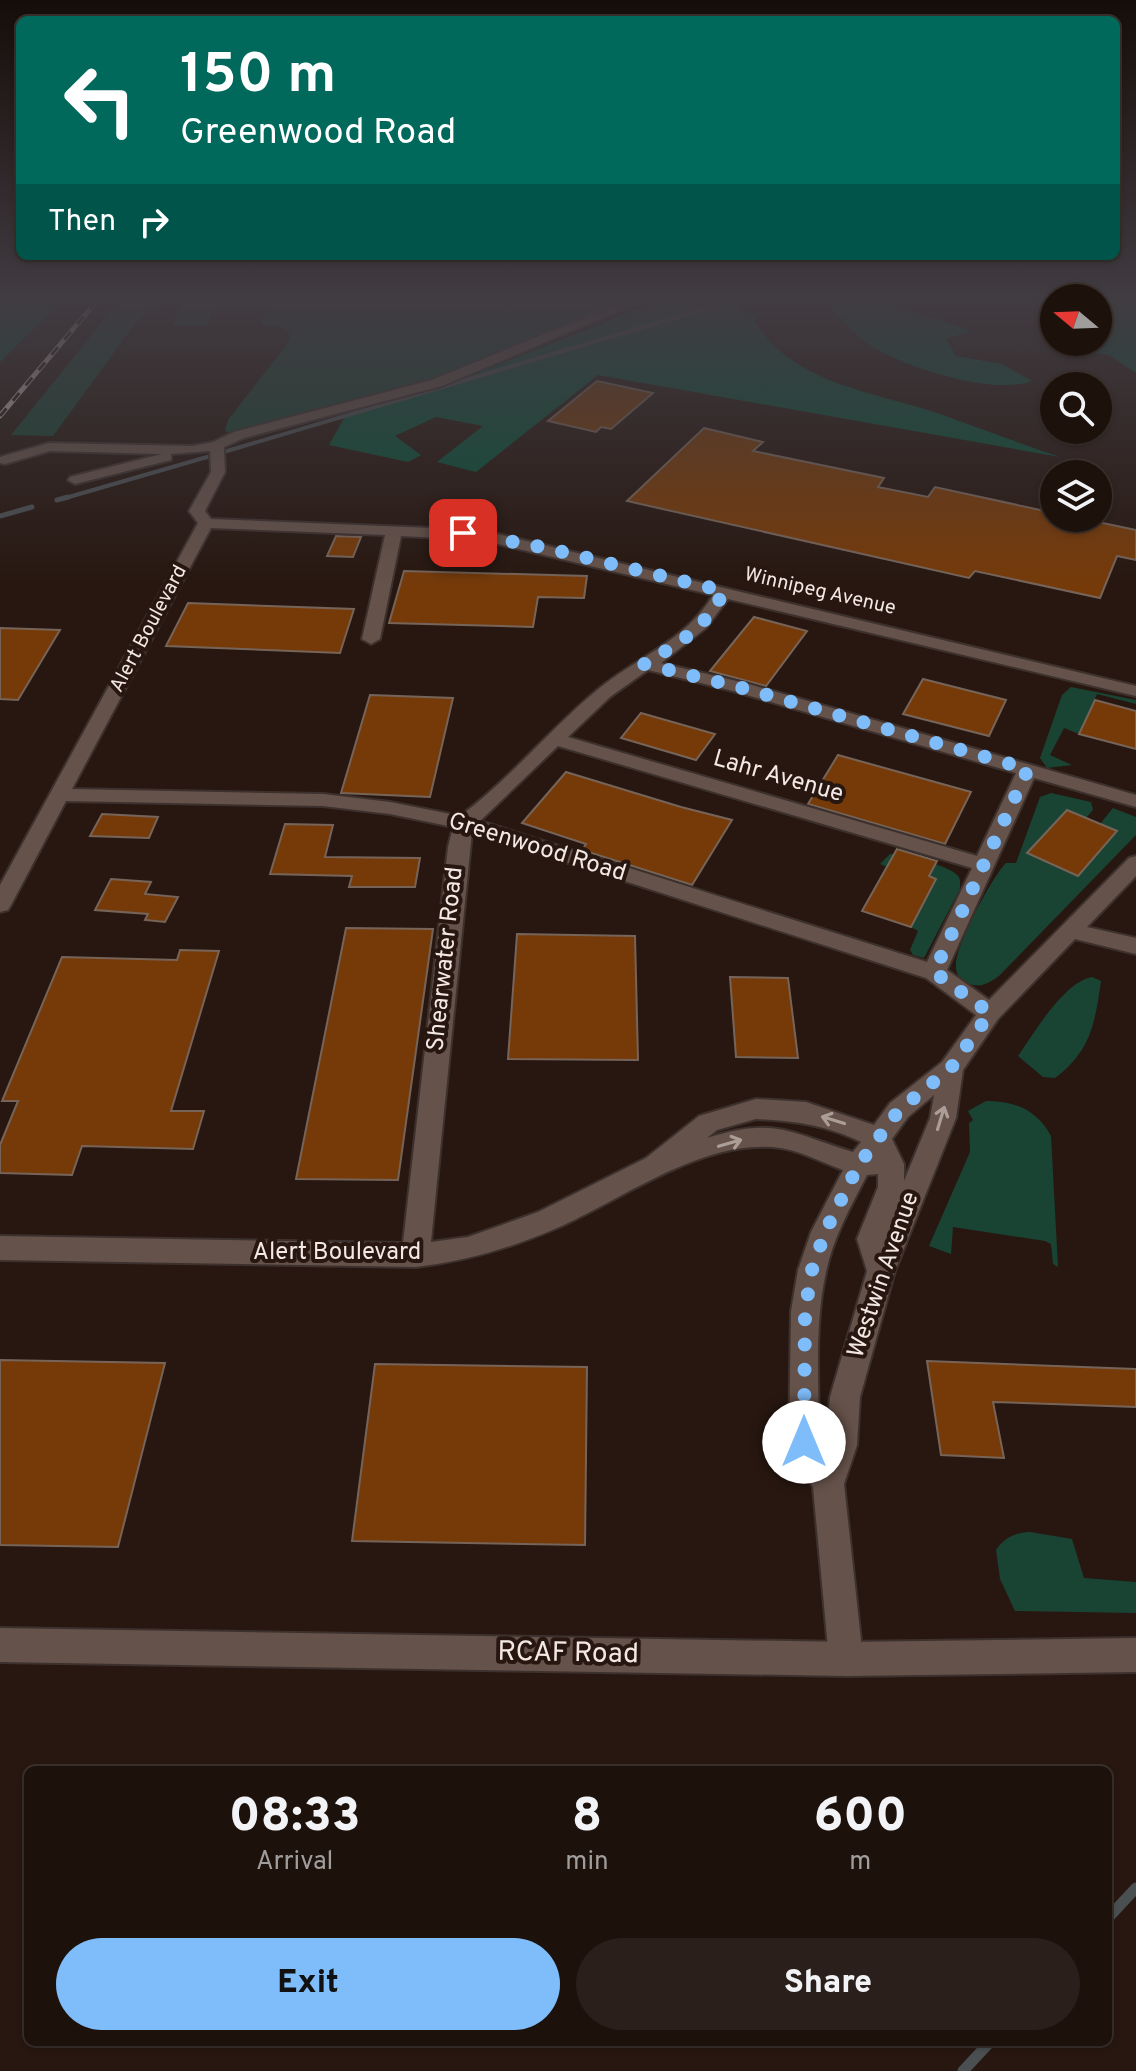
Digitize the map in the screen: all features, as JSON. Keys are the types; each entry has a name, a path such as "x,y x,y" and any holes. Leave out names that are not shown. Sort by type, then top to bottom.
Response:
{"street":[{"path":"75,480 217,445 239,435 400,393"},
{"path":"206,523 197,511 218,472 217,445"},
{"path":"5,460 49,447 192,450"},
{"name":"Winnipeg Avenue","path":"206,523 481,535 1136,691"},
{"name":"Alert Boulevard","path":"0,905 206,523"},
{"path":"371,639 394,530"},
{"path":"464,823 484,808 605,693 644,664 685,640 713,614 724,591"},
{"path":"644,664 739,687 1136,801"},
{"name":"Lahr Avenue","path":"555,739 986,865"},
{"path":"934,972 1028,769"},
{"name":"Greenwood Road","path":"58,795 323,800 390,808 464,823 934,972 990,1013"},
{"name":"Shearwater Road","path":"416,1255 456,862 464,823"},
{"name":"Westwin Avenue","path":"846,1659 828,1484 804,1442 805,1311 812,1270 825,1232 858,1166 899,1110 951,1068 990,1013 1136,863"},
{"path":"1073,931 1136,946"},
{"name":"Westwin Avenue","path":"828,1484 842,1445 845,1397 851,1370 881,1271 943,1118 951,1068"},
{"name":"Alert Boulevard","path":"655,1165 708,1123 756,1109 806,1112 848,1124 879,1139"},
{"name":"Alert Boulevard","path":"0,1248 416,1255 468,1249 548,1220 655,1165 752,1136 786,1138 829,1152 858,1166 891,1164 926,1154"},
{"path":"879,1139 891,1164 891,1187 871,1239 881,1271"},
{"name":"RCAF Road","path":"0,1645 846,1659 1136,1655"}],"green space":[{"path":"45,393 85,393 53,436 11,435"},
{"path":"249,393 382,393 231,433 225,431 228,420"},
{"path":"418,393 576,393 476,472 437,462 483,426 436,417 395,436 421,455 408,462 329,445 347,413"},
{"path":"697,393 867,393 943,415 1060,457"},
{"path":"1071,687 1136,700 1136,704 1097,694 1079,734 1064,728 1050,755 1072,765 1047,768 1040,758 1062,695"},
{"path":"1051,793 1091,802 1093,810 1086,818 1100,824 1113,808 1136,817 1136,835 999,976 981,985 967,983 961,979 956,965 968,928 1000,871 1006,863 1016,863 1040,797"},
{"path":"890,854 936,864 960,879 960,889 924,958 913,955 910,950 918,931 911,927 936,879 880,864"},
{"path":"1092,977 1101,981 1093,1023 1084,1047 1055,1078 1043,1077 1018,1056 1060,998 1081,981"},
{"path":"986,1101 1024,1109 1039,1120 1051,1136 1058,1267 1053,1264 1051,1244 1045,1241 953,1227 951,1254 929,1246 970,1152 969,1123 973,1120 968,1111"},
{"path":"1030,1532 1072,1539 1084,1578 1136,1582 1136,1613 1015,1611 1000,1579 996,1550 1010,1536"}],"building":[{"path":"583,393 653,393 611,429 601,427 596,432 548,421"},
{"path":"704,428 763,442 753,451 884,478 878,487 928,497 935,487 1040,510 1040,532 1112,532 1112,525 1136,530 1136,560 1117,556 1100,598 975,571 969,578 627,501"},
{"path":"336,536 361,537 353,557 327,556"},
{"path":"404,571 587,576 584,598 538,597 533,627 389,623"},
{"path":"188,603 354,609 340,653 166,646"},
{"path":"754,617 807,631 766,686 710,671"},
{"path":"0,628 60,630 18,700 0,699"},
{"path":"923,679 1006,700 989,736 903,714"},
{"path":"370,695 453,698 430,797 341,793"},
{"path":"1095,700 1136,711 1136,749 1079,734"},
{"path":"641,713 715,734 696,760 621,738"},
{"path":"838,755 971,792 945,844 808,804"},
{"path":"566,772 732,820 692,885 582,850 586,844 522,823"},
{"path":"1067,810 1117,831 1078,876 1027,853"},
{"path":"102,814 158,817 149,838 90,836"},
{"path":"285,824 333,825 325,857 420,858 415,887 349,887 352,876 270,874"},
{"path":"897,849 937,861 929,876 936,879 911,927 862,911"},
{"path":"111,879 151,882 145,894 178,897 165,922 145,920 148,914 95,910"},
{"path":"346,928 433,929 398,1180 296,1179"},
{"path":"517,934 635,936 638,1060 508,1059"},
{"path":"180,950 219,951 171,1111 204,1111 193,1149 82,1146 72,1175 0,1173 0,1145 18,1101 2,1101 62,957 177,960"},
{"path":"730,977 788,978 798,1058 736,1057"},
{"path":"0,1360 165,1363 118,1547 0,1545"},
{"path":"927,1361 1136,1369 1136,1407 993,1402 1004,1458 941,1455"},
{"path":"375,1364 587,1367 585,1545 352,1541"}],"waterway":[{"path":"227,451 423,393"},
{"path":"62,499 207,457"},
{"path":"57,500 68,497"},
{"path":"0,516 32,507"},
{"path":"1112,1914 1136,1888"},
{"path":"963,2071 986,2046"}],"railway":[{"path":"0,416 20,393"}],"route":[{"path":"463,533 542,547 724,591 713,614 685,640 644,664 739,687 1028,769 934,972 990,1013 963,1046 951,1068 899,1110 858,1166 825,1232 812,1270 803,1345 804,1442"}]}
